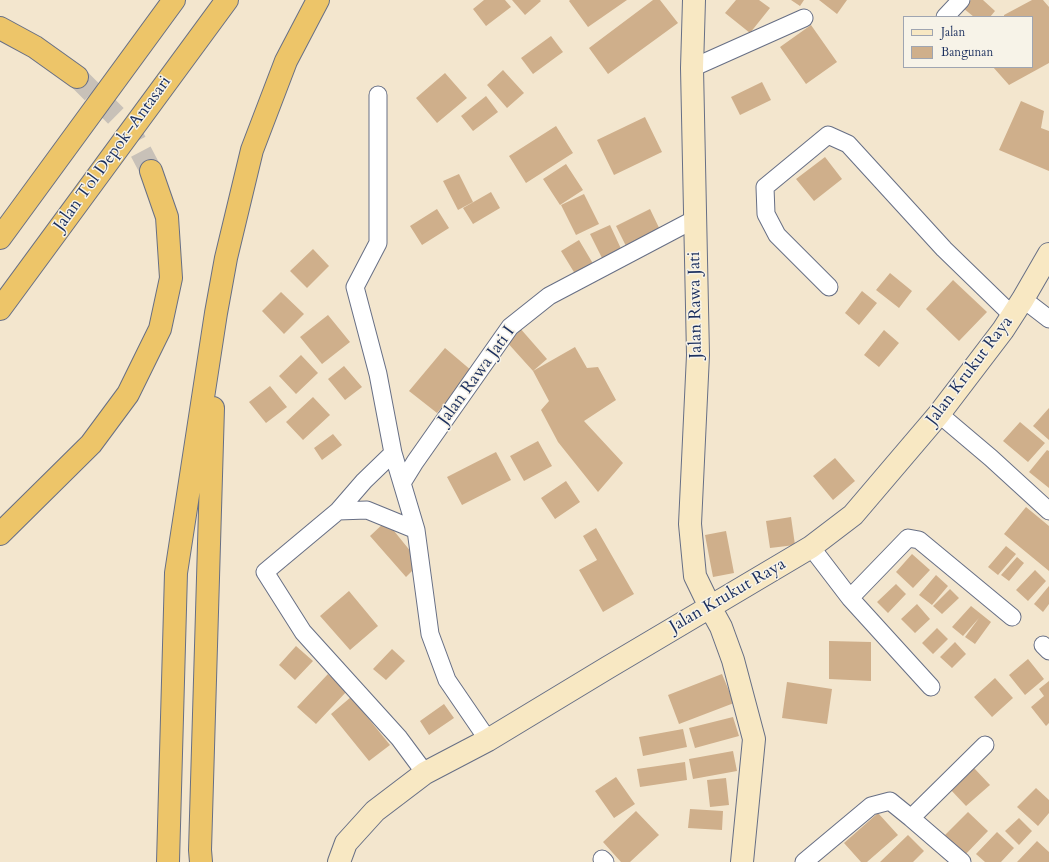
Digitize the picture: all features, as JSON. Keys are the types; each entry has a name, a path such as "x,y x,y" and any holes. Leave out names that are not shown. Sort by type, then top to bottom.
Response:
{"highway":[{"path":"0,238 174,0"},
{"name":"Jalan Tol Depok–Antasari","path":"0,309 227,0"},
{"path":"168,862 176,573 216,313 226,258 252,150 286,62 318,0"},
{"path":"0,28 35,47 77,77"},
{"path":"0,534 91,444 128,394 160,330 171,278 167,217 151,171"},
{"path":"201,862 216,313"}],"street":[{"name":"Jalan Rawa Jati","path":"694,0 692,68 698,355 690,524 695,576 721,628 733,660 754,739 742,862"},
{"path":"946,16 961,0"},
{"path":"692,68 804,18"},
{"path":"378,96 378,243 355,287 378,374 393,453 416,530 430,634 447,680 488,740"},
{"path":"829,288 777,235 766,214 765,187 828,135 848,144 944,249 1017,307 1049,319"},
{"name":"Jalan Rawa Jati I","path":"402,483 415,462 510,327 549,296 695,219"},
{"name":"Jalan Krukut Raya","path":"339,862 346,843 375,811 425,773 488,740 710,607 815,552 946,419 1049,254"},
{"path":"946,419 1049,511"},
{"path":"393,453 364,481 338,510 264,572 303,632 399,738 425,773"},
{"path":"338,510 367,510 416,530"},
{"path":"850,598 908,538 919,540 1012,617"},
{"path":"815,552 850,598 931,687"},
{"path":"911,818 985,745"},
{"path":"804,862 872,806 890,801 962,862"}],"building":[{"path":"484,0 505,0 511,7 486,26 473,9"},
{"path":"512,0 540,0 541,1 525,15"},
{"path":"627,0 588,27 569,1"},
{"path":"653,0 660,0 678,23 608,74 589,48"},
{"path":"736,0 759,0 770,8 750,33 725,13"},
{"path":"791,0 804,0 800,6"},
{"path":"819,0 847,0 837,14"},
{"path":"971,0 983,0 995,11 991,16 973,16 963,8"},
{"path":"1032,0 1043,0 1049,7 1049,63 1009,85 994,68 1033,68 1033,16 1004,15"},
{"path":"811,25 837,62 806,84 780,47"},
{"path":"551,36 563,52 533,74 521,58"},
{"path":"503,70 524,93 507,108 487,85"},
{"path":"445,73 467,98 437,123 416,98"},
{"path":"762,82 771,100 740,115 731,97"},
{"path":"486,96 498,112 473,131 461,116"},
{"path":"1021,101 1044,111 1041,128 1049,131 1049,171 999,150"},
{"path":"645,117 662,152 614,175 597,140"},
{"path":"556,126 573,153 526,183 509,156"},
{"path":"825,157 842,179 814,201 796,179"},
{"path":"566,164 583,190 560,205 543,179"},
{"path":"459,174 473,202 458,210 443,181"},
{"path":"491,192 500,208 473,224 463,208"},
{"path":"584,194 599,224 576,235 561,205"},
{"path":"437,209 449,228 422,245 410,226"},
{"path":"650,209 662,234 628,250 616,226"},
{"path":"610,225 623,253 604,262 590,234"},
{"path":"579,240 595,267 577,277 561,251"},
{"path":"313,249 329,266 307,288 290,271"},
{"path":"890,273 912,291 899,308 876,290"},
{"path":"953,280 987,312 959,341 926,309"},
{"path":"862,291 877,303 859,325 845,313"},
{"path":"281,292 304,314 284,334 262,311"},
{"path":"328,315 350,342 322,364 300,337"},
{"path":"519,327 547,359 533,371 505,340"},
{"path":"884,330 899,343 879,367 864,355"},
{"path":"575,347 587,368 598,367 616,400 584,421 623,463 598,492 558,442 541,410 549,401 533,371"},
{"path":"445,348 472,371 437,413 409,391"},
{"path":"301,355 318,373 296,394 279,376"},
{"path":"344,366 362,387 345,400 328,379"},
{"path":"270,386 287,407 266,423 249,402"},
{"path":"313,397 330,415 303,440 286,422"},
{"path":"1049,408 1049,440 1033,426"},
{"path":"1020,422 1045,443 1028,462 1003,441"},
{"path":"333,434 342,445 322,460 314,448"},
{"path":"538,441 552,466 524,481 510,456"},
{"path":"1047,450 1049,451 1049,488 1029,472"},
{"path":"496,452 511,480 462,505 447,477"},
{"path":"835,458 855,481 833,500 813,476"},
{"path":"566,481 580,502 555,519 541,498"},
{"path":"1026,507 1049,526 1049,571 1004,534"},
{"path":"791,517 795,545 770,548 766,521"},
{"path":"386,521 420,563 406,577 370,536"},
{"path":"596,528 634,594 603,612 579,570 597,560 583,536"},
{"path":"726,531 734,573 713,577 705,535"},
{"path":"1006,546 1016,554 998,575 988,567"},
{"path":"912,554 930,570 913,588 896,572"},
{"path":"1017,557 1024,563 1009,581 1001,575"},
{"path":"1035,570 1046,581 1028,601 1016,590"},
{"path":"936,575 948,586 932,605 919,595"},
{"path":"896,584 906,594 888,613 877,602"},
{"path":"1049,586 1049,604 1043,612 1034,604"},
{"path":"950,589 959,598 942,614 933,606"},
{"path":"349,591 378,626 350,650 320,616"},
{"path":"917,604 930,619 915,633 901,619"},
{"path":"971,606 991,622 975,644 965,637 979,618 963,636 952,627"},
{"path":"937,628 948,639 933,654 922,643"},
{"path":"829,641 871,642 871,681 829,679"},
{"path":"955,642 966,654 952,668 940,657"},
{"path":"296,646 313,661 295,680 279,665"},
{"path":"392,649 405,661 386,680 373,669"},
{"path":"1028,659 1044,679 1025,695 1009,675"},
{"path":"328,674 347,691 316,724 297,707"},
{"path":"722,674 734,703 679,724 668,695"},
{"path":"995,678 1013,698 992,717 974,697"},
{"path":"1049,681 1049,723 1046,726 1031,707 1044,696 1039,689"},
{"path":"787,682 832,689 827,724 782,718"},
{"path":"351,697 390,745 369,761 331,714"},
{"path":"444,704 454,718 429,735 420,721"},
{"path":"733,717 739,736 695,748 689,728"},
{"path":"683,729 687,747 643,756 639,737"},
{"path":"733,751 737,771 693,779 689,759"},
{"path":"685,762 687,780 640,787 637,769"},
{"path":"974,768 990,785 966,806 950,789"},
{"path":"616,777 635,804 614,818 595,791"},
{"path":"726,778 729,805 710,807 707,780"},
{"path":"1036,788 1049,800 1049,813 1038,826 1017,807"},
{"path":"690,809 723,811 722,830 688,828"},
{"path":"636,811 659,835 630,862 621,862 603,842"},
{"path":"968,812 988,831 962,858 942,838"},
{"path":"878,813 898,835 867,862 861,862 844,843"},
{"path":"1019,818 1032,831 1019,845 1005,831"},
{"path":"997,832 1014,848 1001,862 985,862 976,854"},
{"path":"908,835 924,851 913,862 880,862"},
{"path":"1037,841 1049,852 1049,862 1017,862"}],"tunnel":[{"path":"77,77 129,129 151,171"}]}
